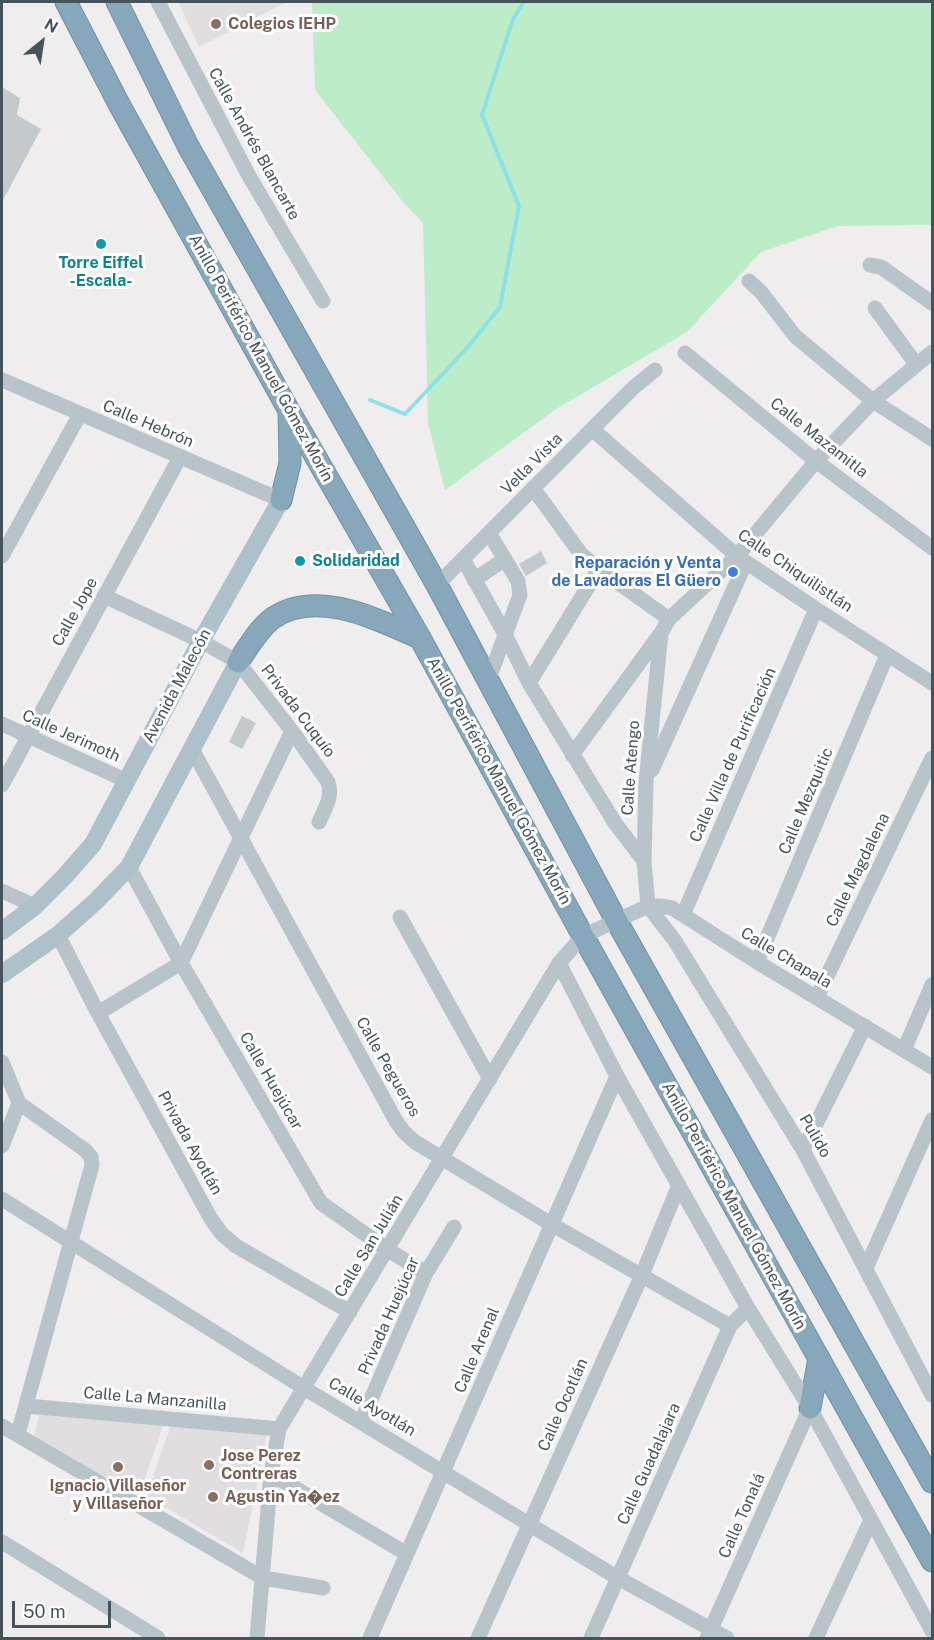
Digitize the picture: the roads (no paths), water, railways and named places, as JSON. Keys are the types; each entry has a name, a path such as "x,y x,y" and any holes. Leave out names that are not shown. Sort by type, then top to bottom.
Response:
{"highway":[{"name":"Anillo Periférico Manuel Gómez Morín","path":"66,2 120,106 288,408 420,638 583,936 933,1561"},
{"path":"117,2 188,146 437,585 616,920 933,1482"},
{"name":"Avenida Malecón","path":"280,500 291,464 288,408"},
{"path":"238,663 256,636 273,618 294,609 319,605 382,621 420,638"},
{"path":"810,1408 819,1358"}],"main road":[{"name":"Avenida Malecón","path":"2,931 35,906 93,844 201,641 280,500"},
{"path":"2,974 58,935 129,867 238,663"}],"street":[{"name":"Calle Andrés Blancarte","path":"158,2 249,176 323,301"},
{"path":"870,265 881,267 933,303"},
{"path":"749,281 761,292 795,336 873,401 933,439"},
{"path":"876,308 916,364"},
{"path":"572,755 669,619 741,559 816,461 873,401 933,352"},
{"name":"Calle Mazamitla","path":"685,353 816,461 933,548"},
{"name":"Vella Vista","path":"437,585 633,388 655,370"},
{"name":"Calle Hebrón","path":"2,380 280,500"},
{"path":"2,556 80,414"},
{"name":"Calle Chiquilistlán","path":"592,429 741,559 933,683"},
{"name":"Calle Jope","path":"2,785 180,457"},
{"path":"533,488 581,554 669,619"},
{"path":"488,681 520,596 520,588 489,533"},
{"path":"463,559 529,682 572,755 615,823 644,861"},
{"path":"474,580 505,559"},
{"path":"646,782 741,559"},
{"path":"529,682 599,569"},
{"name":"Privada Cuquío","path":"104,596 201,641 238,663 292,731 328,782 331,791 329,800 319,822"},
{"name":"Calle Villa de Purificación","path":"683,915 816,609"},
{"name":"Calle Atengo","path":"648,906 644,861 646,782 661,633"},
{"name":"Calle Mezquitic","path":"757,962 887,655"},
{"name":"Calle Jerimoth","path":"2,724 126,781"},
{"path":"98,1013 182,963 292,731"},
{"name":"Calle Pegueros","path":"192,750 396,1121 415,1142 550,1224 730,1326"},
{"name":"Calle Magdalena","path":"817,997 933,758"},
{"name":"Calle Huejúcar","path":"129,867 321,1203 388,1250 426,1273"},
{"path":"2,891 35,906"},
{"path":"616,920 648,906"},
{"name":"Calle Chapala","path":"648,906 672,908 757,962 933,1067"},
{"name":"Pulido","path":"648,906 675,941 803,1150 929,1388"},
{"path":"400,917 490,1079"},
{"name":"Calle San Julián","path":"256,1638 271,1474 279,1429 559,963 583,936 616,920"},
{"name":"Privada Ayotlán","path":"58,935 98,1013 211,1219 222,1234 236,1246 350,1312"},
{"path":"559,963 617,1076 748,1308 810,1408 933,1632 930,1638"},
{"path":"904,1050 933,984"},
{"path":"803,1150 865,1026"},
{"path":"2,1062 20,1103 85,1150 91,1157 92,1165 18,1434"},
{"name":"Calle Arenal","path":"370,1638 617,1076"},
{"path":"2,1146 20,1103"},
{"path":"866,1268 933,1119"},
{"name":"Calle Ocotlán","path":"478,1638 642,1275 679,1185"},
{"name":"Calle Ayotlán","path":"2,1199 304,1388 709,1634 728,1638"},
{"name":"Privada Huejúcar","path":"361,1422 426,1273 454,1227"},
{"name":"Calle Guadalajara","path":"591,1638 730,1326 748,1308"},
{"path":"929,1388 933,1367"},
{"name":"Calle La Manzanilla","path":"27,1406 279,1429"},
{"name":"Calle Tonalá","path":"709,1634 810,1408"},
{"path":"2,1426 263,1578 323,1588"},
{"path":"271,1474 407,1554"},
{"path":"816,1638 871,1520"},
{"path":"2,1542 158,1638"}],"waterway":[{"path":"370,400 405,414 466,349 500,307 519,206 482,115 513,19 524,2"}],"place":[{"name":"Colegios IEHP","path":"216,24"},
{"name":"Torre Eiffel -Escala-","path":"101,244"},
{"name":"Solidaridad","path":"300,561"},
{"name":"Reparación y Venta de Lavadoras El Güero","path":"733,572"},
{"name":"Jose Perez Contreras","path":"209,1465"},
{"name":"Ignacio Villaseñor y Villaseñor","path":"118,1467"},
{"name":"Agustin Ya�ez","path":"213,1497"}]}
